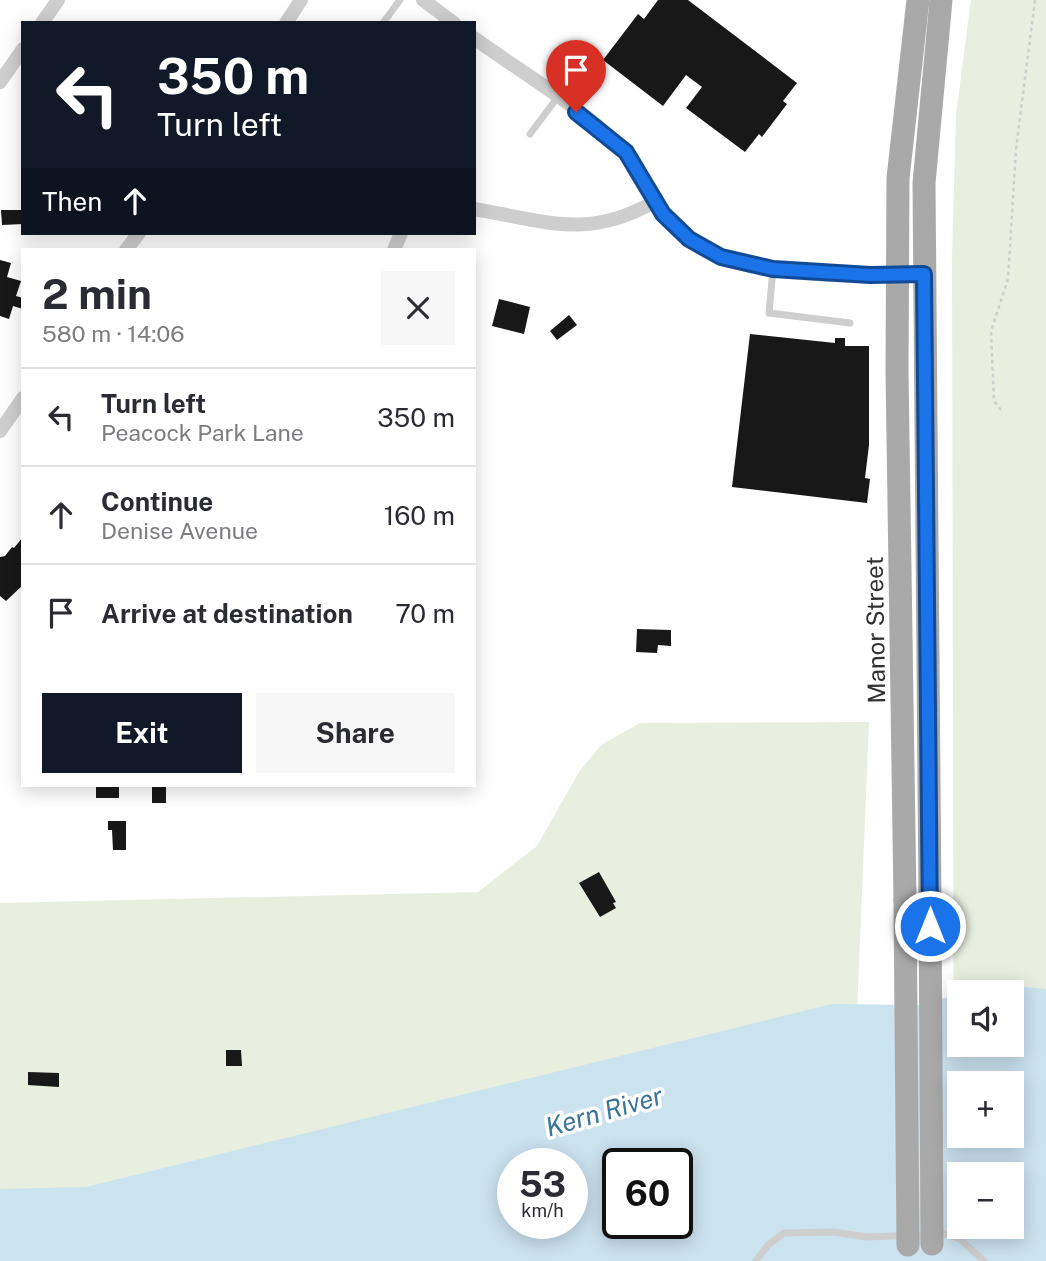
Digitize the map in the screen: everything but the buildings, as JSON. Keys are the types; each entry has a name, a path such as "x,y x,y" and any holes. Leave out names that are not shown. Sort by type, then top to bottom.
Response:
{"main road":[{"name":"Manor Street","path":"907,1253 898,178 918,0"},
{"path":"932,1253 924,183 941,0"}],"street":[{"path":"42,21 58,0"},
{"path":"286,21 302,0"},
{"path":"423,0 451,21"},
{"path":"476,39 557,97 626,152 638,167 654,202 689,239 705,249 742,264 773,269 924,274"},
{"path":"0,82 21,52"},
{"path":"476,209 572,226 590,226 627,217 654,202"},
{"path":"0,431 21,401"}],"lane":[{"path":"384,21 400,0"},
{"path":"530,134 557,97"},
{"path":"773,269 769,313 850,323"},
{"path":"755,1261 768,1245 784,1233 834,1232 866,1237 945,1234 960,1239 984,1261"}],"path":[{"path":"1001,410 994,401 991,331 1008,279 1016,149 1035,0"}],"green space":[{"path":"971,0 1046,0 1046,1238 1024,1231 1024,1162 954,1162 954,1148 1024,1148 1024,1071 954,1071 954,1057 1024,1057 1024,980 954,980 952,256 956,115"},
{"path":"869,722 849,1207 693,1168 693,1148 602,1148 602,1222 588,1223 588,1148 497,1148 497,1229 0,1261 0,903 478,892 537,846 579,772 601,745 640,723"}],"water":[{"name":"Kern River","path":"1024,987 1046,989 1046,1261 0,1261 0,1189 86,1187 832,1004 919,1005 947,997 947,1057 1024,1057"}],"route":[{"path":"576,112 611,137 626,152 638,167 654,202 663,214 689,239 721,257 773,269 870,275 924,274 930,926"}]}
